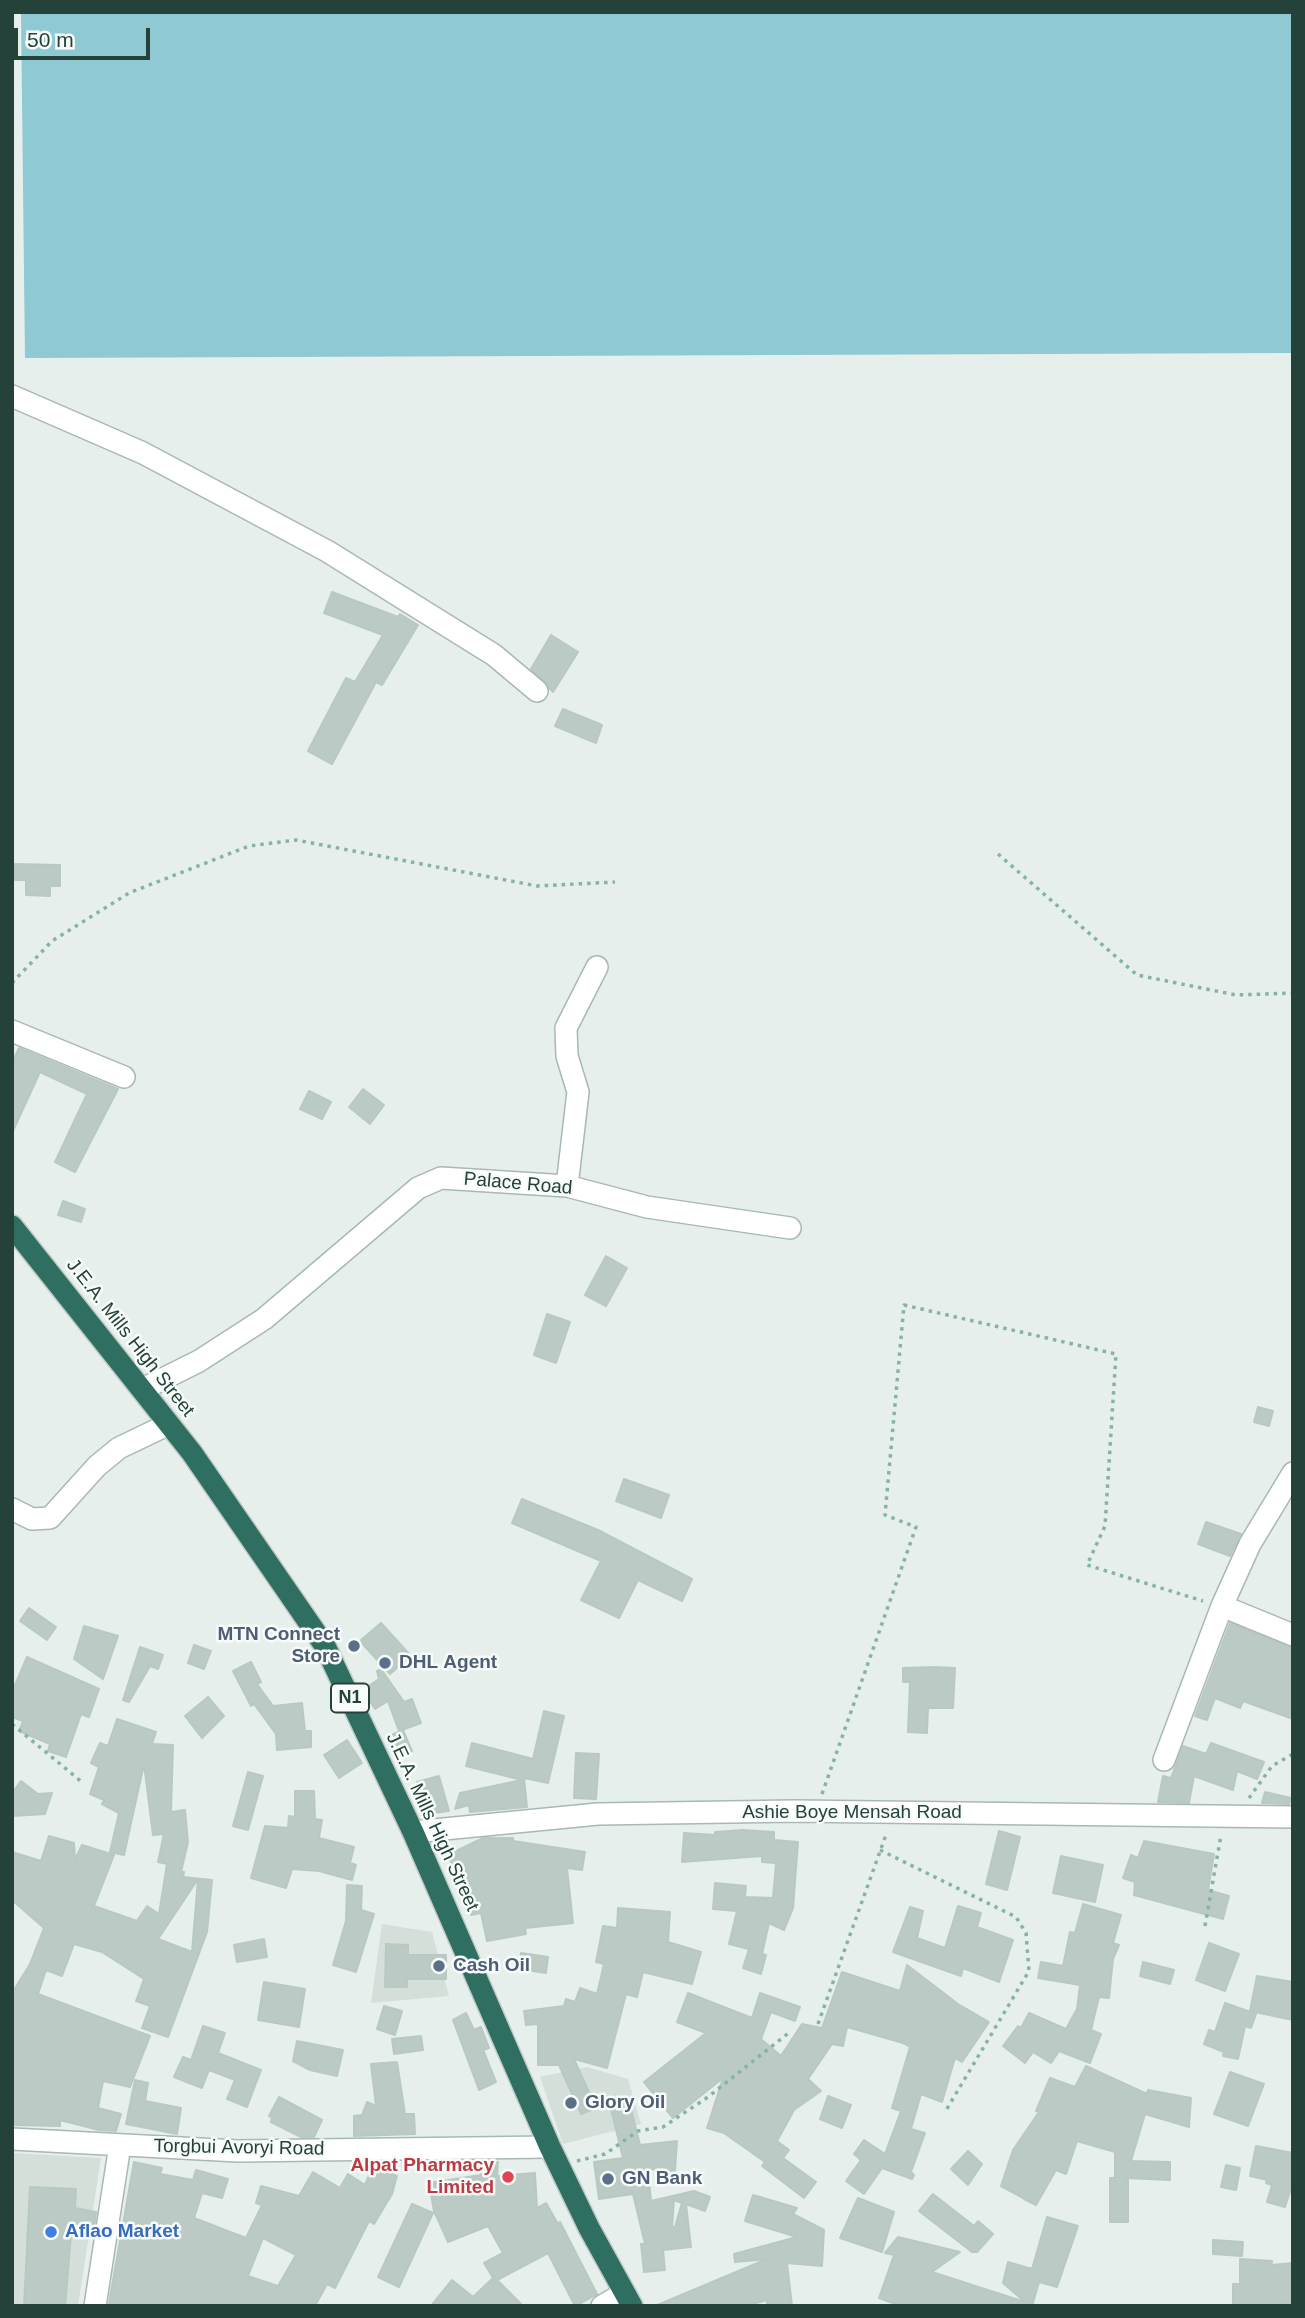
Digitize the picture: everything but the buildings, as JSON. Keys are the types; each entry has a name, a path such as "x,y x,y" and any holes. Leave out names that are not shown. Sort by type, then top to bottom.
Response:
{"highway":[{"name":"J.E.A. Mills High Street","path":"12,1226 169,1424 325,1646 413,1832 550,2147 629,2302"}],"street":[{"path":"12,396 143,453 327,551 494,655 537,691"},
{"path":"567,1186 578,1092 568,1056 566,1028 597,967"},
{"path":"12,1031 124,1077"},
{"name":"Palace Road","path":"143,1390 199,1361 264,1318 418,1188 441,1178 567,1186 647,1207 790,1228"},
{"path":"12,1509 32,1519 50,1518 97,1466 118,1448 169,1424"},
{"path":"1164,1760 1222,1606 1250,1544 1293,1473"},
{"path":"1222,1606 1293,1635"},
{"name":"Ashie Boye Mensah Road","path":"413,1832 598,1814 894,1813 1293,1817"},
{"name":"Torgbui Avoryi Road","path":"12,2139 238,2151 550,2147"},
{"path":"95,2306 120,2145"},
{"path":"601,2306 629,2302"}],"path":[{"path":"12,983 52,940 130,893 249,846 296,840 537,886 615,883"},
{"path":"998,854 1137,975 1236,995 1293,993"},
{"path":"818,1804 916,1527 885,1515 904,1306 1116,1354 1105,1527 1087,1565 1222,1606"},
{"path":"12,1724 83,1783"},
{"path":"818,2024 894,1813"},
{"path":"880,1850 1016,1917 1026,1933 1029,1971 945,2112"},
{"path":"568,2163 605,2154 638,2131 663,2127 708,2097 792,2031"}],"shaded area":[{"path":"382,1924 432,1932 449,1996 371,2003"},
{"path":"587,2067 628,2079 641,2124 563,2144 540,2077"},
{"name":"Aflao Market","path":"12,2153 101,2158 78,2306 12,2306"}],"water":[{"path":"21,12 1293,12 1293,353 25,358"}],"place":[{"name":"MTN Connect Store","path":"354,1646"},
{"name":"DHL Agent","path":"385,1663"},
{"name":"Cash Oil","path":"439,1966"},
{"name":"Glory Oil","path":"571,2103"},
{"name":"Alpat Pharmacy Limited","path":"508,2177"},
{"name":"GN Bank","path":"608,2179"},
{"name":"Aflao Market","path":"51,2232"}]}
